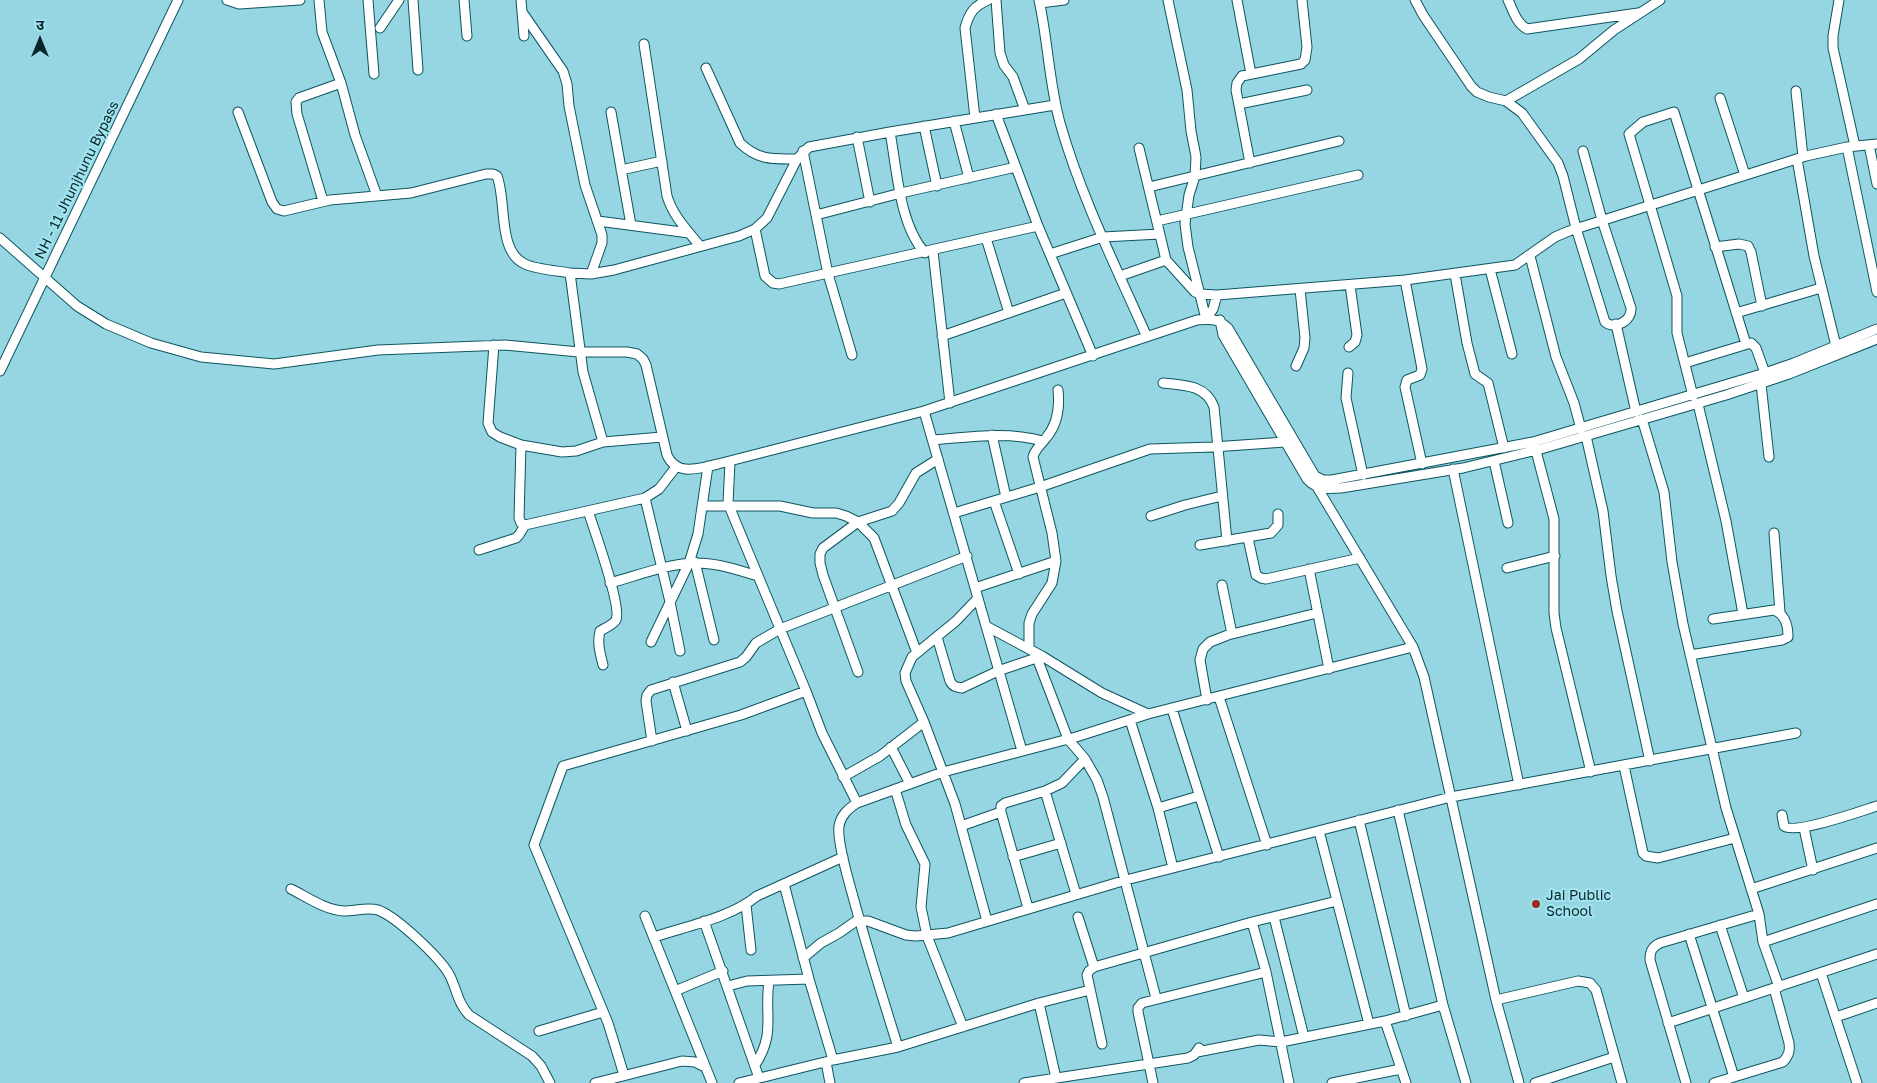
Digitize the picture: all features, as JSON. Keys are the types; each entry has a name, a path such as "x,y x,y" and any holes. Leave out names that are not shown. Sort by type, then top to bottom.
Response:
{"street":[{"name":"NH - 11 Jhunjhunu Bypass","path":"0,371 178,0"},
{"path":"227,0 239,4 300,0"},
{"path":"319,0 322,32 341,83 355,135 377,196"},
{"path":"368,0 374,74"},
{"path":"380,28 400,0"},
{"path":"413,0 418,70"},
{"path":"464,0 467,36"},
{"path":"521,0 524,36"},
{"path":"975,118 965,28 968,16 975,6 988,0"},
{"path":"996,0 1000,54 1004,65 1013,77 1025,110"},
{"path":"1064,0 1040,2 1055,105 1080,185 1147,337"},
{"path":"1168,0 1187,90 1196,157 1195,176 1185,215 1185,224 1188,247 1206,319"},
{"path":"1237,0 1251,74"},
{"path":"1250,162 1237,83 1242,76 1300,64 1305,60 1307,47 1302,0"},
{"path":"1415,0 1471,86 1477,92 1489,97 1506,100 1522,113 1558,162 1605,322 1610,325 1616,324 1626,321 1630,316 1631,308 1602,220 1583,152"},
{"path":"1508,0 1516,17 1522,26 1527,29 1598,17 1639,13"},
{"path":"1506,100 1579,59 1614,30 1660,0"},
{"path":"1838,0 1833,48 1877,292"},
{"path":"522,12 563,71 567,84 569,106 585,185 602,235 602,243 590,274"},
{"path":"644,44 670,208 700,246"},
{"path":"706,68 740,143 749,152 763,158 797,159"},
{"path":"323,201 296,102 299,98 341,83"},
{"path":"1239,104 1307,90"},
{"path":"1796,90 1800,158 1821,288 1836,346"},
{"path":"1720,98 1745,175"},
{"path":"238,112 272,202 277,209 284,211 323,201 412,193 486,174 493,174 497,176 501,186 506,236 508,244 517,260 532,267 590,274 614,270 739,236 754,229 767,218 797,159 808,147 857,137 1055,105"},
{"path":"610,112 631,225"},
{"path":"1743,614 1725,513 1678,333 1677,296 1629,134 1643,122 1674,112 1746,344"},
{"path":"996,114 1038,226 1093,356"},
{"path":"954,121 969,178"},
{"path":"924,126 938,186"},
{"path":"890,132 906,215 918,245 929,252 950,403"},
{"path":"857,137 870,202"},
{"path":"1149,187 1339,141"},
{"path":"1139,148 1166,260 1200,294 1217,295 1405,280 1490,270 1515,265 1555,237 1576,228 1800,158 1851,147 1873,144 1877,184"},
{"path":"803,151 828,274 852,355"},
{"path":"621,170 662,161"},
{"path":"816,215 901,193 1016,167"},
{"path":"1157,220 1358,175"},
{"path":"598,221 689,233"},
{"path":"754,229 765,276 773,283 779,284 929,252 1038,226"},
{"path":"1050,254 1103,237 1160,234"},
{"path":"0,238 77,306 106,324 150,343 201,357 274,364 378,350 494,345 580,352 627,352 637,354 646,365 662,436 670,462 676,467 693,469 730,462 924,411 1197,320 1206,319 1220,320 1232,333 1316,476 1323,480 1363,475 1583,432 1695,400 1761,384 1877,339"},
{"path":"986,238 1009,313"},
{"path":"1715,247 1739,244 1748,246 1751,252 1762,306"},
{"path":"1530,256 1556,357 1583,432 1603,511 1617,611 1650,761"},
{"path":"1120,276 1166,260"},
{"path":"1490,270 1512,354"},
{"path":"570,273 580,352 588,393 603,442"},
{"path":"1455,274 1475,374 1488,382 1504,448"},
{"path":"1405,280 1422,369 1420,375 1407,380 1405,387 1422,464"},
{"path":"1349,347 1355,342 1357,335 1350,285"},
{"path":"1736,314 1821,288"},
{"path":"1296,366 1304,348 1305,338 1300,289"},
{"path":"942,336 1066,293"},
{"path":"1206,319 1213,309 1217,295"},
{"path":"1220,320 1223,335 1285,442 1307,479 1317,487 1413,647 1426,685 1496,1000 1519,1083"},
{"path":"1616,324 1639,416 1664,492 1677,594 1690,655 1726,808 1758,914 1763,942 1776,987 1790,1050 1783,1062 1714,1083"},
{"path":"1695,400 1877,329"},
{"path":"1685,363 1751,343 1756,348 1765,373"},
{"path":"494,345 488,422 492,432 500,437 521,445 570,452 603,442 662,436"},
{"path":"1348,374 1346,398 1363,475"},
{"path":"1163,382 1196,388 1211,398 1214,407 1227,541"},
{"path":"1761,384 1769,457"},
{"path":"1029,648 1029,623 1032,614 1052,583 1056,561 1052,532 1033,457 1034,451 1055,425 1059,407 1058,390"},
{"path":"924,411 1022,751"},
{"path":"1317,487 1323,489 1341,488 1494,461 1536,451 1583,432"},
{"path":"992,435 1006,497"},
{"path":"932,440 1011,435 1043,441"},
{"path":"954,513 1040,487 1150,449 1285,442"},
{"path":"521,445 519,518 521,523 525,525"},
{"path":"1536,451 1554,519 1554,613 1556,628 1590,772"},
{"path":"858,672 822,575 820,554 822,548 858,522 892,511 899,503 916,473 938,459"},
{"path":"1494,461 1508,523"},
{"path":"730,462 729,506 822,733 857,802"},
{"path":"651,642 670,602 692,563 703,506 708,466"},
{"path":"480,550 516,538 525,525 644,498 659,489 676,467"},
{"path":"1453,469 1519,785"},
{"path":"1152,516 1184,505 1222,496"},
{"path":"644,498 680,651"},
{"path":"994,501 1019,574"},
{"path":"703,506 780,506 813,513 836,513 858,522 874,538 917,653"},
{"path":"588,511 617,611 617,619 613,624 600,631 598,642 603,665"},
{"path":"1200,544 1271,534 1278,524 1278,514"},
{"path":"1690,655 1786,639 1787,628 1785,619 1780,612 1774,532"},
{"path":"1248,538 1256,575 1266,579 1360,558"},
{"path":"652,741 646,701 647,695 657,687 740,662 756,644 780,629 966,556"},
{"path":"1507,568 1555,556"},
{"path":"975,588 1056,561"},
{"path":"610,583 692,563 736,569 758,576"},
{"path":"692,563 714,640"},
{"path":"1309,569 1329,669"},
{"path":"1222,585 1232,634"},
{"path":"978,598 956,621 912,657 905,673 906,681 943,772 961,826 987,921"},
{"path":"1713,619 1774,610 1780,612"},
{"path":"1207,700 1200,660 1203,649 1210,642 1232,634 1317,613"},
{"path":"986,626 1029,648 1040,657 1102,694 1148,714"},
{"path":"938,637 952,685 962,688 998,671 1040,657"},
{"path":"898,1047 843,858 838,828 842,816 857,802 943,772 1068,739 1148,714 1413,647"},
{"path":"1040,657 1068,739 1085,758 1104,797 1156,998"},
{"path":"673,682 687,731"},
{"path":"624,1075 603,1012 534,845 563,766 741,715 806,690"},
{"path":"1219,697 1267,845"},
{"path":"1172,709 1219,857"},
{"path":"1130,720 1158,808 1173,868"},
{"path":"843,777 880,756 924,722"},
{"path":"803,958 821,943 860,920 868,921 906,935 927,936 948,933 1126,880 1451,797 1796,733"},
{"path":"891,747 910,784"},
{"path":"1028,908 1001,812 1002,806 1005,802 1045,791 1062,783 1085,758"},
{"path":"1624,766 1646,856 1658,858 1735,838"},
{"path":"895,789 906,825 925,864 921,906 927,936 963,1027"},
{"path":"1045,791 1076,894"},
{"path":"1158,808 1200,796"},
{"path":"1782,815 1784,826 1787,829 1804,828 1877,806"},
{"path":"1398,810 1443,1005 1466,1083"},
{"path":"961,826 1001,812"},
{"path":"1359,820 1406,1016"},
{"path":"1804,828 1813,870"},
{"path":"1319,831 1369,1024"},
{"path":"1013,857 1061,843"},
{"path":"1751,889 1877,848"},
{"path":"654,937 746,905 757,896 843,858"},
{"path":"784,884 829,1061 830,1083"},
{"path":"291,889 342,911 378,910 392,919 442,964 450,977 462,1007 469,1015 532,1056 541,1066 550,1083"},
{"path":"1102,1044 1087,976 1089,971 1144,952 1337,901"},
{"path":"1763,942 1877,904"},
{"path":"746,905 751,950"},
{"path":"1686,1083 1650,960 1650,952 1653,947 1660,943 1758,914"},
{"path":"645,916 712,1083"},
{"path":"1078,917 1094,968"},
{"path":"1274,917 1304,1037"},
{"path":"704,921 755,1065 765,1079"},
{"path":"1252,922 1266,972 1289,1083"},
{"path":"1720,925 1744,998"},
{"path":"1689,934 1734,1077"},
{"path":"1668,1023 1877,954"},
{"path":"676,991 723,972"},
{"path":"1153,1083 1138,1012 1142,1003 1266,972"},
{"path":"1821,972 1856,1083"},
{"path":"728,986 747,981 808,978"},
{"path":"755,1065 767,1042 767,992 769,981"},
{"path":"1496,1000 1578,981 1590,983 1596,990 1622,1083"},
{"path":"739,1083 765,1079 829,1061 898,1047 1039,1003 1090,990"},
{"path":"1039,1003 1056,1078"},
{"path":"1836,1017 1877,1003"},
{"path":"1024,1083 1188,1058 1198,1050 1259,1040 1282,1042 1385,1021 1443,1005"},
{"path":"539,1031 603,1012"},
{"path":"1385,1021 1406,1083"},
{"path":"1534,1083 1614,1057"},
{"path":"595,1083 682,1061 695,1062 706,1067"},
{"path":"1332,1083 1401,1070"}],"place":[{"name":"Jai Public School","path":"1536,904"}]}
